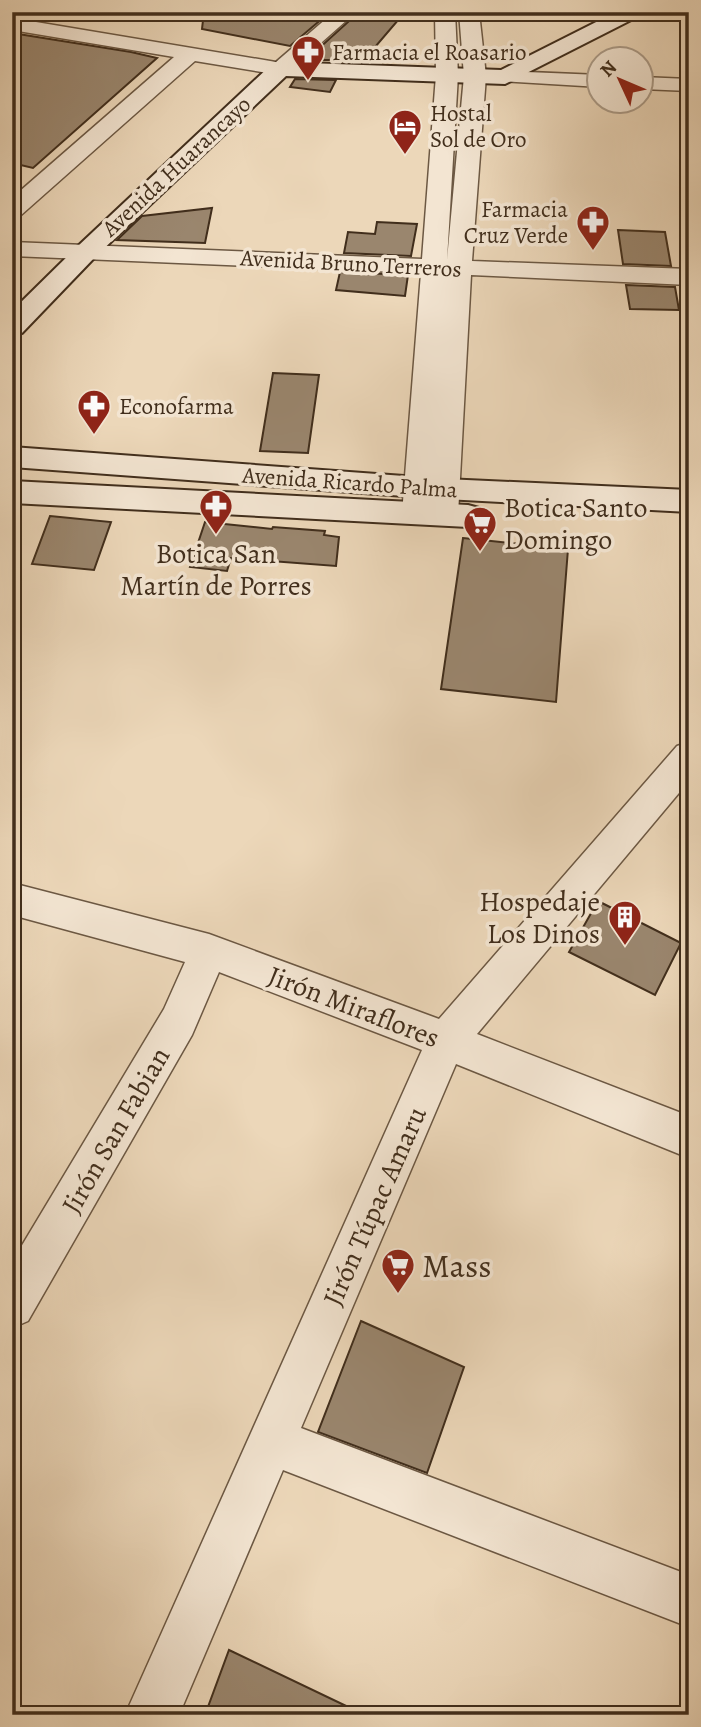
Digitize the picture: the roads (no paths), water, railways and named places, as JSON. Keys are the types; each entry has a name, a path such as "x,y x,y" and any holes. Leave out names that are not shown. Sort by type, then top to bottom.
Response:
{"main road":[{"path":"280,69 505,78 632,12"},
{"name":"Avenida Huarancayo","path":"12,327 87,251 280,69"},
{"name":"Avenida Ricardo Palma","path":"12,457 689,528"},
{"name":"Avenida Ricardo Palma","path":"12,492 431,501 689,501"}],"street":[{"name":"Avenida Huarancayo","path":"280,69 346,12"},
{"path":"431,501 446,267 446,12"},
{"path":"446,267 475,76 469,12"},
{"path":"12,24 280,69"},
{"path":"12,211 190,54"},
{"path":"505,78 586,81"},
{"path":"656,84 689,85"},
{"name":"Avenida Bruno Terreros","path":"12,249 689,277"},
{"name":"Jirón Túpac Amaru","path":"152,1715 446,1041 689,755"},
{"name":"Jirón Miraflores","path":"12,899 209,951 446,1041 689,1138"},
{"name":"Jirón San Fabian","path":"12,1305 178,1022 209,951"},
{"path":"271,1441 689,1601"}],"place":[{"name":"Farmacia el Roasario","path":"308,82"},
{"name":"Hostal Sol de Oro","path":"405,156"},
{"name":"Farmacia Cruz Verde","path":"593,252"},
{"name":"Econofarma","path":"94,436"},
{"name":"Botica San Martín de Porres","path":"216,536"},
{"name":"Botica Santo Domingo","path":"480,553"},
{"name":"Hospedaje Los Dinos","path":"625,947"},
{"name":"Mass","path":"398,1295"}]}
